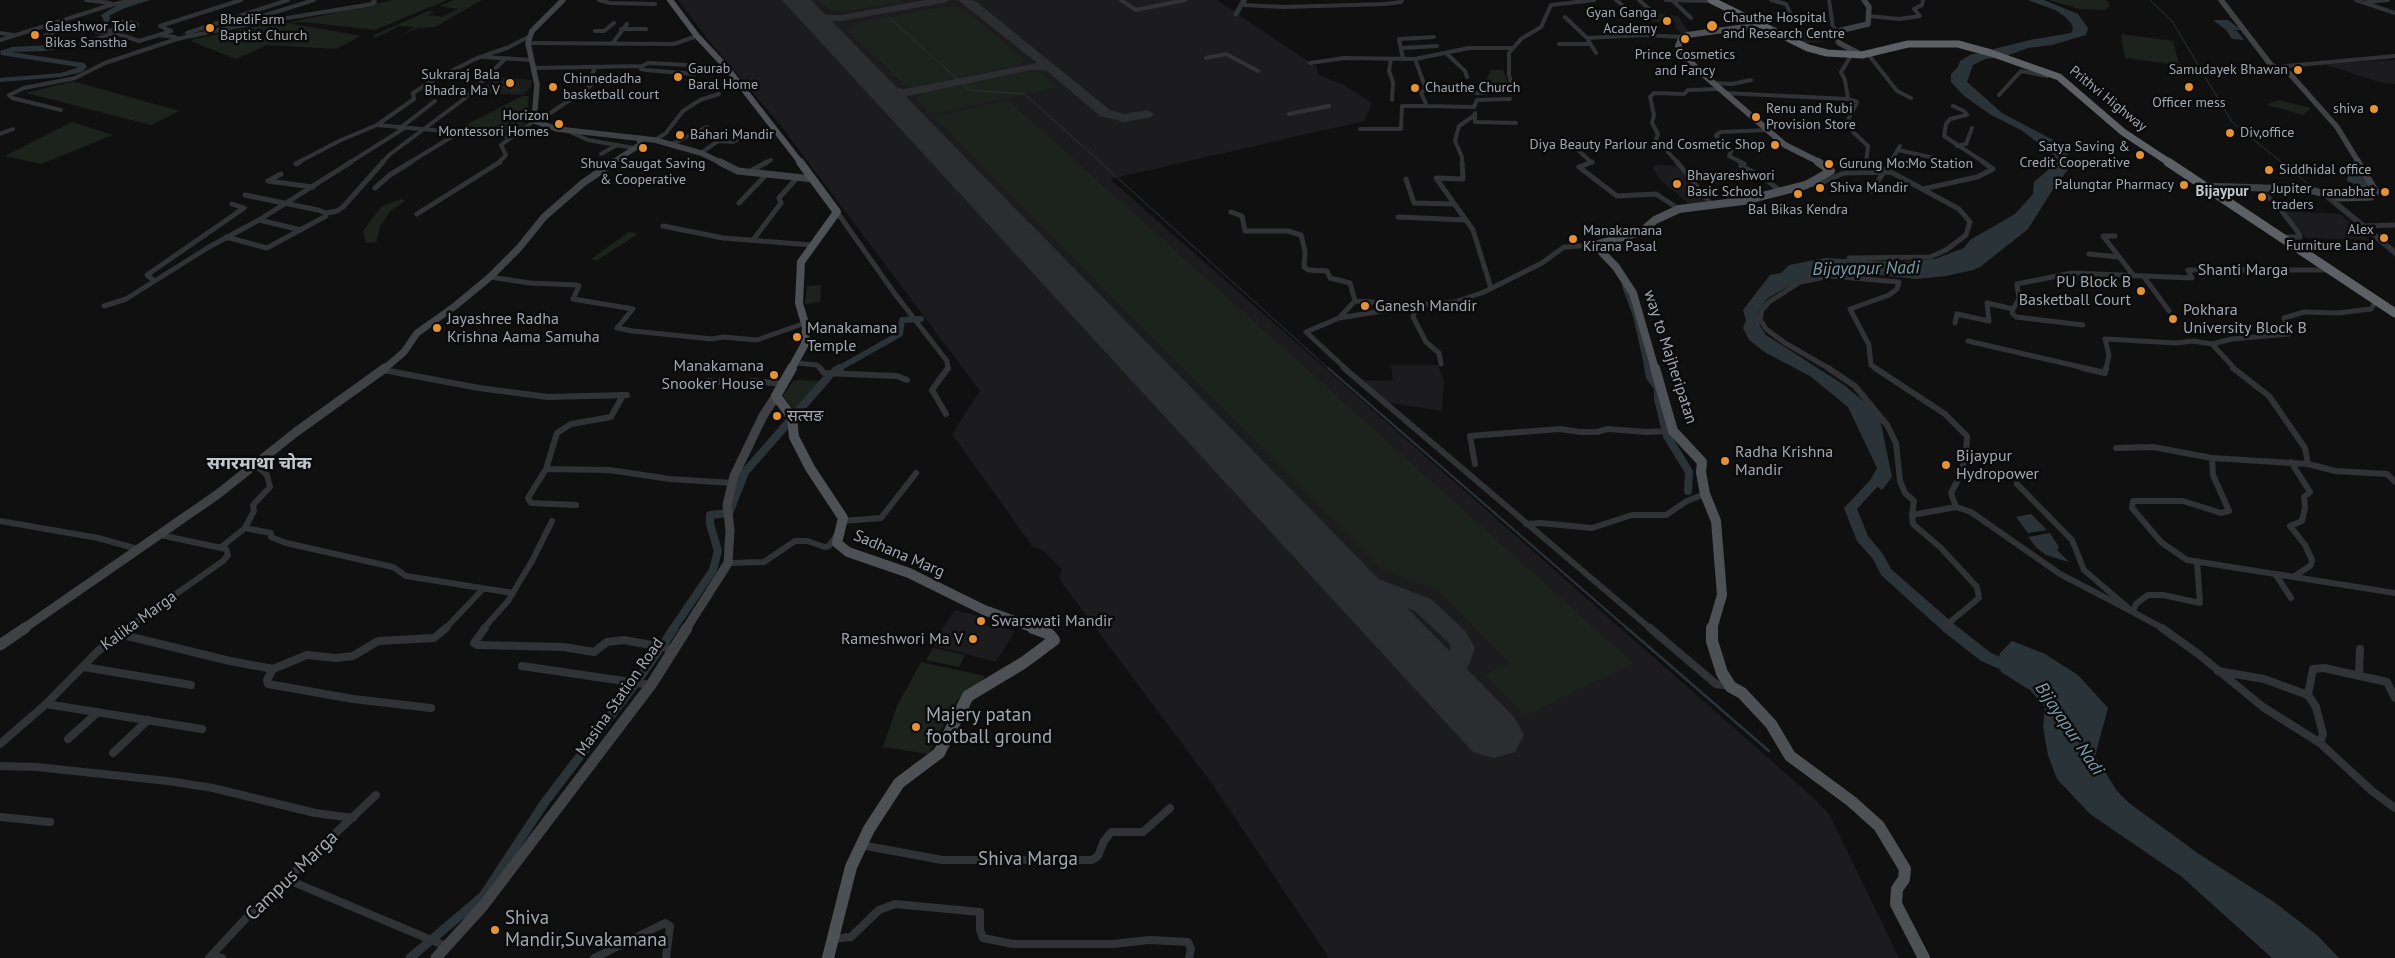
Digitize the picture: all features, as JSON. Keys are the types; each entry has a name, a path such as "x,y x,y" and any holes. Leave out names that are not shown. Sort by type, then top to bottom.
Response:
{"highway":[{"name":"Prithvi Highway","path":"1712,0 1814,50 1851,56 1865,55 1917,43 1952,43 1970,46 2064,80 2123,132 2376,301 2392,309"}],"main road":[{"path":"670,0 698,36 727,68 837,212 801,262 799,304 805,323 805,344 776,396"},
{"path":"1595,244 1631,236 1649,227 1662,216 1679,209 1743,201 1781,192 1806,185 1830,171 1828,167 1785,144 1712,83 1678,46 1682,37 1746,27 1757,23"},
{"name":"way to Majheripatan","path":"1595,244 1616,267 1634,293 1674,431 1702,462 1701,472 1705,494 1716,521 1720,563 1722,595 1719,611 1712,626 1712,641 1722,673 1731,687 1742,693 1771,724 1790,756 1851,801 1878,826 1905,869 1904,879 1896,889 1896,904 1924,958"},
{"name":"Sadhana Marg","path":"776,396 792,417 794,437 810,468 842,518 837,543 848,552 909,573 984,610 1049,634 1054,640 1024,664 968,696 939,753 899,783 861,845"},
{"path":"828,958 850,867 861,845"}],"street":[{"path":"86,0 114,4"},
{"path":"0,40 114,4 135,0"},
{"path":"97,32 115,33 139,41 171,31 160,26 241,0"},
{"path":"159,35 174,38 288,0"},
{"path":"233,18 246,21 314,0"},
{"path":"61,110 12,98 9,95 24,88 76,78 105,62 177,39 233,27 372,4 375,2 373,0"},
{"path":"534,121 537,85 531,60 529,40 532,31 563,0"},
{"path":"598,0 610,3 655,4"},
{"path":"1121,0 1136,10 1185,0"},
{"path":"1245,0 1243,5 1284,7 1385,4 1402,0"},
{"path":"1476,93 1514,92 1508,69 1509,53 1512,48 1521,38 1541,27 1551,5 1594,0"},
{"path":"1616,0 1637,17"},
{"path":"1639,0 1650,10"},
{"path":"1666,0 1712,0"},
{"path":"1673,0 1691,18"},
{"path":"1771,0 1786,4 1794,18"},
{"path":"1829,0 1833,27 1838,31"},
{"path":"1838,31 1868,24 1869,7 1864,0"},
{"path":"1868,16 1899,19 1920,16 1914,9 1922,5 1923,0"},
{"path":"2203,186 2257,187 2324,193 2351,198 2371,197 2376,192 2336,127 2294,77 2271,65 2220,0"},
{"path":"2356,0 2395,12"},
{"path":"2363,3 2388,0"},
{"path":"1566,17 1587,38 1596,53"},
{"path":"604,32 614,23"},
{"path":"612,44 627,24"},
{"path":"595,31 646,29"},
{"path":"1838,31 1837,41 1865,55 1881,68 1896,91 1910,98"},
{"path":"0,32 14,36"},
{"path":"81,44 115,33"},
{"path":"1587,38 1643,35 1682,37"},
{"path":"296,164 339,141 377,125 414,99 413,93 480,57 529,40 612,44 674,44 698,36"},
{"path":"1403,59 1399,39 1434,36"},
{"path":"1560,44 1590,44"},
{"path":"1402,48 1437,46"},
{"path":"1310,64 1334,58 1415,59 1469,48 1512,48"},
{"path":"1206,58 1226,54 1258,71"},
{"path":"1447,54 1465,71 1468,77"},
{"path":"1848,99 1849,96 1841,72 1851,56"},
{"path":"2276,67 2395,56"},
{"path":"480,57 531,60"},
{"path":"245,195 288,203 326,213 337,211 343,207 389,155 464,99 504,59"},
{"path":"1391,59 1389,71 1393,82 1392,100"},
{"path":"1415,59 1426,89 1421,93 1427,106"},
{"path":"533,68 642,66 648,63 689,65"},
{"path":"642,66 641,69 646,70 694,74"},
{"path":"417,214 503,160 506,156 501,145 534,121 542,118 589,87 592,84 592,74 595,68"},
{"path":"1999,95 2021,71 2047,76 2033,68"},
{"path":"1712,83 1732,84 1751,80"},
{"path":"1711,204 1666,148 1656,139 1658,134 1652,123 1654,115 1650,97 1654,93 1684,94 1688,90 1721,91 1848,99 1857,102 1848,120 1853,132 1868,146 1869,152 1866,163 1870,172"},
{"path":"655,140 666,133 683,110 700,100 719,94"},
{"path":"1510,99 1477,100 1474,107 1475,122 1516,123"},
{"path":"104,306 126,299 153,280 288,203 401,129 435,101"},
{"path":"1288,114 1330,106"},
{"path":"1360,129 1402,129 1400,121 1402,106 1474,107"},
{"path":"1923,189 1977,177 1993,169 1944,136 1946,124 1950,119 1967,114 1953,106"},
{"path":"1475,115 1459,126 1455,141 1462,157 1463,179 1436,178 1473,230 1491,288"},
{"path":"534,121 543,126 568,131 655,140 672,144 701,153 729,168 747,173 813,179"},
{"path":"377,125 401,129 511,137"},
{"path":"672,144 707,128"},
{"path":"1957,146 1966,144 1972,128"},
{"path":"0,134 13,129"},
{"path":"1768,130 1721,132 1716,135 1718,139 1732,150 1729,156 1744,164 1740,166 1762,176 1781,192"},
{"path":"568,131 588,140 634,148"},
{"path":"375,188 390,175 458,133"},
{"path":"701,153 718,141 733,142 746,135"},
{"path":"0,645 86,588 160,535 255,465 296,432 383,370 404,352 417,333 455,306 490,277 519,248 544,217 591,177 641,144 638,138"},
{"path":"1566,139 1593,163 1579,167 1617,196 1656,194 1679,209"},
{"path":"601,154 615,146"},
{"path":"1871,191 1886,172 1899,148 1939,159"},
{"path":"747,173 771,160"},
{"path":"1806,185 1819,184 1844,172 1886,172 1898,175 1959,209 1970,222 1966,235 1946,250 1930,257 1849,258"},
{"path":"280,174 268,181 313,187"},
{"path":"738,202 766,175"},
{"path":"753,240 781,203 779,198 797,178"},
{"path":"1406,179 1414,203 1454,204"},
{"path":"2257,187 2278,206 2300,235 2300,237 2280,237"},
{"path":"2324,193 2395,252"},
{"path":"153,280 147,276 195,240 244,208 232,204"},
{"path":"837,212 914,320 949,365 932,390 946,414"},
{"path":"1231,212 1242,216 1245,231 1288,231 1301,235 1305,251 1304,267 1308,270 1327,271 1330,278 1350,282 1355,301"},
{"path":"226,237 267,248 326,216 326,213"},
{"path":"1398,217 1465,220"},
{"path":"259,220 301,230"},
{"path":"2364,226 2395,225"},
{"path":"662,226 723,238 812,245"},
{"path":"2115,236 2103,236 2134,276"},
{"path":"1595,244 1564,247 1542,263 1491,288 1455,302 1418,305 1339,318 1306,332 1367,389 1716,684 1731,687"},
{"path":"2089,254 2119,257"},
{"name":"Shanti Marga","path":"2013,309 2019,299 2017,284 2072,274 2192,278 2188,270 2330,270"},
{"path":"1947,626 1979,598 1977,587 1941,548 1913,524 1914,501 1905,493 1900,481 1896,443 1882,418 1855,386 1785,343 1766,329 1760,319 1762,310 1770,302 1800,282 1830,276 1899,282 1896,289 1889,295 1850,309 1869,345 1871,365 1945,414 1967,436 1966,455 1960,476 1951,493 1956,507"},
{"path":"490,277 530,283 577,285 579,286 574,299 634,309 617,328 633,331 712,339 723,337 757,340 805,323"},
{"path":"2144,277 2170,311"},
{"path":"1355,301 1418,305"},
{"path":"1339,318 1355,301"},
{"path":"1968,341 2104,373 2109,355 2105,339 2176,343 2193,341 2212,344 2232,339 2289,334 2290,330 2284,318 2304,312 2338,313 2371,309 2376,301"},
{"path":"1955,323 1957,314 1989,321 1987,303 2013,309 2012,313 2016,317 2024,319 2083,325"},
{"path":"1418,305 1414,310 1413,317 1426,342 1439,353 1440,364"},
{"path":"2212,344 2238,373 2269,396 2304,448 2308,464"},
{"path":"796,363 817,365 824,373 897,376 907,380"},
{"path":"383,370 452,384 528,395 566,398 625,395 612,417 571,424 560,429 557,433 546,469 528,501 531,503 576,505"},
{"path":"708,381 737,383 754,381 783,384"},
{"name":"Masina Station Road","path":"436,958 484,906 651,685 728,562 730,530 727,505 734,476 762,416 776,396"},
{"path":"1475,464 1470,436 1560,430 1580,432 1597,432 1608,429 1646,432 1674,431"},
{"path":"2116,448 2153,448 2212,458 2291,462 2335,471 2395,474"},
{"path":"2212,458 2213,475 2229,510 2221,513 2183,501 2134,501 2132,508 2161,542 2179,556 2188,560 2395,593"},
{"path":"2291,462 2310,492 2304,496 2305,508 2302,520 2290,526 2305,545 2312,560 2311,565 2295,576"},
{"path":"160,535 220,548 245,528 254,511 254,505 270,487 267,475 255,465"},
{"path":"546,469 609,470 670,479 733,483"},
{"path":"842,521 881,518 916,473"},
{"path":"2386,474 2395,482"},
{"path":"2017,484 2072,540 2084,570 2133,612"},
{"path":"1526,524 1540,522 1592,528 1632,515 1666,514 1687,501 1705,494"},
{"path":"1912,515 1956,507 1971,512 2060,574 2133,612 2175,637 2263,707 2320,743 2372,791 2395,808"},
{"path":"552,520 513,593 474,643 477,645 551,646 594,652 607,642 624,640 673,649"},
{"path":"0,521 98,538 138,549"},
{"path":"245,528 259,529 271,534 271,538 286,543 394,567 406,576 513,593"},
{"path":"728,562 764,562 795,541 807,541 825,547 829,546 838,534"},
{"name":"Kalika Marga","path":"0,744 46,704 95,654 119,634 223,561 228,552 220,548"},
{"path":"2133,612 2136,604 2148,596 2163,595 2200,603 2197,561"},
{"path":"2276,575 2291,598"},
{"path":"119,634 230,662 274,669 307,655 344,658 353,656 378,641 434,638 440,635 483,589"},
{"path":"2358,676 2360,649"},
{"path":"522,666 651,685"},
{"path":"84,667 191,685"},
{"path":"2308,694 2313,669 2324,668 2391,682 2395,698"},
{"path":"274,669 267,680 268,684 353,699 431,708"},
{"path":"2217,671 2264,678 2308,694 2316,707 2323,734 2320,743"},
{"path":"46,704 202,729"},
{"path":"68,739 98,712"},
{"path":"113,753 148,720"},
{"path":"0,766 38,767 168,781 213,788 315,812 353,818"},
{"name":"Campus Marga","path":"211,956 286,879 376,796"},
{"name":"Shiva Marga","path":"861,845 942,860 1092,860 1098,856 1104,840 1111,832 1142,832 1170,808"},
{"path":"0,816 50,822"},
{"path":"286,879 448,947"},
{"path":"834,939 851,937 879,910 895,904 980,912 980,930 983,938 1013,944 1113,944 1149,940 1188,942 1191,949 1189,958"},
{"path":"594,958 603,956 665,923 670,926 666,958"},
{"path":"211,956 222,958"}],"shaded area":[{"path":"393,0 447,0 375,30 304,22 288,23 361,36 336,49 267,45 236,59 191,41 277,22 287,23"},
{"path":"454,0 482,0 435,27 418,28 403,34 415,27 400,26 375,38 372,36 428,11 435,12 428,15 442,17 458,9 439,6"},
{"path":"678,0 1217,0 1317,67 1318,75 1344,85 1372,103 1364,121 1110,179 1817,801 1829,814 1899,958 1329,958 1210,781 1059,579 1062,569 1044,551 1033,547 952,434 980,391 782,127 710,42"},
{"path":"818,0 902,0 896,3 842,12 828,9"},
{"path":"2049,0 2106,0 2110,6 2104,10 2079,9"},
{"path":"942,7 959,8 980,22 1025,61 1015,66 918,86 905,86 850,32 852,26 861,22"},
{"name":"Gyan Ganga Academy","path":"1646,8 1651,13 1678,16 1689,32 1681,33 1676,29 1675,22 1653,22 1638,9"},
{"path":"1824,31 1829,36 1820,38 1824,42 1807,43 1787,33"},
{"path":"2121,34 2173,41 2179,65 2125,58"},
{"path":"2395,61 2395,84 2379,82 2324,64"},
{"path":"1491,70 1503,70 1509,85 1488,85 1487,78"},
{"path":"1028,71 1040,72 1058,87 931,114 916,98 923,93"},
{"name":"Sukraraj Bala Bhadra Ma V","path":"496,77 532,80 530,88 524,95 478,93"},
{"path":"73,81 179,111 151,125 26,93"},
{"path":"500,81 521,83 517,86 524,89 519,93 488,90"},
{"path":"522,96 529,96 526,123 512,134 498,135 467,131 472,127 464,126"},
{"path":"2278,100 2311,108 2303,115 2267,105"},
{"path":"1004,101 1010,102 1633,663 1526,716 1485,675 1510,663 1439,591 1382,569 934,117"},
{"path":"72,122 113,135 41,164 5,156"},
{"name":"Bhayareshwori Basic School","path":"1657,165 1676,166 1707,203 1690,205 1660,179 1652,167"},
{"path":"401,199 405,201 390,211 380,227 376,242 366,243 363,231 381,207"},
{"path":"2283,211 2340,214 2370,240 2306,238"},
{"path":"629,232 638,234 596,261 591,259"},
{"path":"821,285 820,302 805,304 807,286"},
{"path":"1391,365 1438,365 1444,381 1442,411 1384,402 1359,380 1393,381"},
{"path":"793,381 821,381 796,412 783,396"},
{"name":"Rameshwori Ma V","path":"955,610 979,616 974,622 1015,631 996,662 931,645"},
{"path":"933,648 965,655 959,667 926,660"},
{"name":"Majery patan football ground","path":"921,662 985,676 977,687 957,700 928,754 883,747 897,706"}],"water":[{"path":"2028,0 2044,0 2078,14 2088,28 2086,35 2052,45 2028,48 2006,56 1985,59 1973,65 1967,82 2002,113 2055,141 2068,155 2070,164 2067,171 2055,186 2028,229 1980,267 1973,270 1946,276 1916,279 1862,273 1817,276 1791,285 1773,295 1766,300 1758,313 1760,326 1766,335 1844,385 1879,414 1892,477 1882,490 1870,481 1877,468 1848,407 1810,376 1766,353 1749,340 1743,328 1746,320 1743,310 1770,275 1781,273 1789,265 1825,258 1900,262 1935,259 1964,248 1970,240 2015,214 2033,194 2034,182 2048,170 2050,163 2055,158 2054,155 2021,130 1991,115 1963,95 1951,82 1951,74 1958,67 1960,61 1970,55 2030,40 2071,33 2073,29 2071,23 2064,16 2055,10"},
{"path":"2213,20 2228,20 2241,30 2232,30 2237,31 2244,40 2232,39 2226,30"},
{"path":"2348,166 2360,168 2369,186 2364,188 2347,181"},
{"path":"2031,514 2047,530 2028,533 2016,517"},
{"path":"2050,533 2059,547 2057,550 2069,562 2046,555 2028,537"},
{"path":"2012,641 2045,654 2078,675 2108,708 2095,756 2117,791 2129,803 2199,854 2274,902 2317,935 2339,958 2272,958 2182,877 2090,814 2057,779 2048,755 2043,727 2045,707 2030,690 2001,672 1998,661 2000,653"}],"waterway":[{"path":"0,80 61,75 79,70 83,67 81,65 1,53 12,49 45,49 54,47 56,45 55,42 47,34 58,31 106,31 130,28 136,25 130,22 108,21 105,15 122,6 146,0"},
{"path":"1236,14 1244,0"},
{"path":"2150,0 2172,21 2232,122 2313,188"},
{"path":"889,17 969,90 1025,94"},
{"path":"1027,96 1329,369"},
{"path":"2324,197 2395,256"},
{"path":"1625,286 1636,316 1648,369"},
{"path":"838,369 900,334 902,320 921,319"},
{"path":"835,371 840,368"},
{"path":"1328,368 1628,629"},
{"path":"1648,368 1650,377 1658,388 1658,399 1667,436 1689,472 1688,491"},
{"path":"673,629 713,570 718,551 710,524 710,515 729,513 745,472 829,376"},
{"name":"Bijayapur Nadi","path":"1882,472 1882,475 1850,508 1862,538 1878,557 1886,572 1949,628 1986,657 2014,669"},
{"path":"665,642 674,628"},
{"path":"1627,628 1769,751"},
{"path":"638,680 658,651"},
{"path":"410,958 483,896 545,802 635,684"}],"taxiway":[{"path":"808,12 823,18 841,18 944,0"},
{"path":"964,0 974,5 1105,113 1124,118 1147,114"},
{"path":"880,88 890,92 904,93 1031,66 1050,68"},
{"path":"1327,560 1352,577 1423,605 1458,638 1463,648 1461,659 1455,666 1440,672 1413,667 1399,654 1395,637 1387,623"}],"runway":[{"path":"796,0 1494,735"}],"place":[{"name":"Gyan Ganga Academy","path":"1667,21"},
{"name":"Chauthe Hospital and Research Centre","path":"1712,26"},
{"name":"BhediFarm Baptist Church","path":"210,28"},
{"name":"Galeshwor Tole Bikas Sanstha","path":"35,35"},
{"name":"Prince Cosmetics and Fancy","path":"1685,39"},
{"name":"Samudayek Bhawan","path":"2298,70"},
{"name":"Gaurab Baral Home","path":"678,77"},
{"name":"Sukraraj Bala Bhadra Ma V","path":"510,83"},
{"name":"Chinnedadha basketball court","path":"553,87"},
{"name":"Officer mess","path":"2189,87"},
{"name":"Chauthe Church","path":"1415,88"},
{"name":"shiva","path":"2374,109"},
{"name":"Renu and Rubi Provision Store","path":"1756,117"},
{"name":"Horizon Montessori Homes","path":"559,124"},
{"name":"Div,office","path":"2230,133"},
{"name":"Bahari Mandir","path":"680,135"},
{"name":"Diya Beauty Parlour and Cosmetic Shop","path":"1775,145"},
{"name":"Shuva Saugat Saving & Cooperative","path":"643,148"},
{"name":"Satya Saving & Credit Cooperative","path":"2140,155"},
{"name":"Gurung Mo:Mo Station","path":"1829,164"},
{"name":"Siddhidal office","path":"2269,170"},
{"name":"Bhayareshwori Basic School","path":"1677,184"},
{"name":"Palungtar Pharmacy","path":"2184,185"},
{"name":"Shiva Mandir","path":"1820,188"},
{"name":"ranabhat","path":"2385,192"},
{"name":"Bal Bikas Kendra","path":"1798,194"},
{"name":"Jupiter traders","path":"2262,197"},
{"name":"Alex Furniture Land","path":"2384,238"},
{"name":"Manakamana Kirana Pasal","path":"1573,239"},
{"name":"PU Block B Basketball Court","path":"2141,291"},
{"name":"Ganesh Mandir","path":"1365,306"},
{"name":"Pokhara University Block B","path":"2173,319"},
{"name":"Jayashree Radha Krishna Aama Samuha","path":"437,328"},
{"name":"Manakamana Temple","path":"797,337"},
{"name":"Manakamana Snooker House","path":"774,375"},
{"name":"सत्सङ","path":"777,416"},
{"name":"Radha Krishna Mandir","path":"1725,461"},
{"name":"Bijaypur Hydropower","path":"1946,465"},
{"name":"Swarswati Mandir","path":"981,621"},
{"name":"Rameshwori Ma V","path":"973,639"},
{"name":"Majery patan football ground","path":"916,727"},
{"name":"Shiva Mandir,Suvakamana","path":"495,930"}],"district":[{"name":"Bijaypur","path":"2222,192"},
{"name":"सगरमाथा चोक","path":"259,464"}]}
